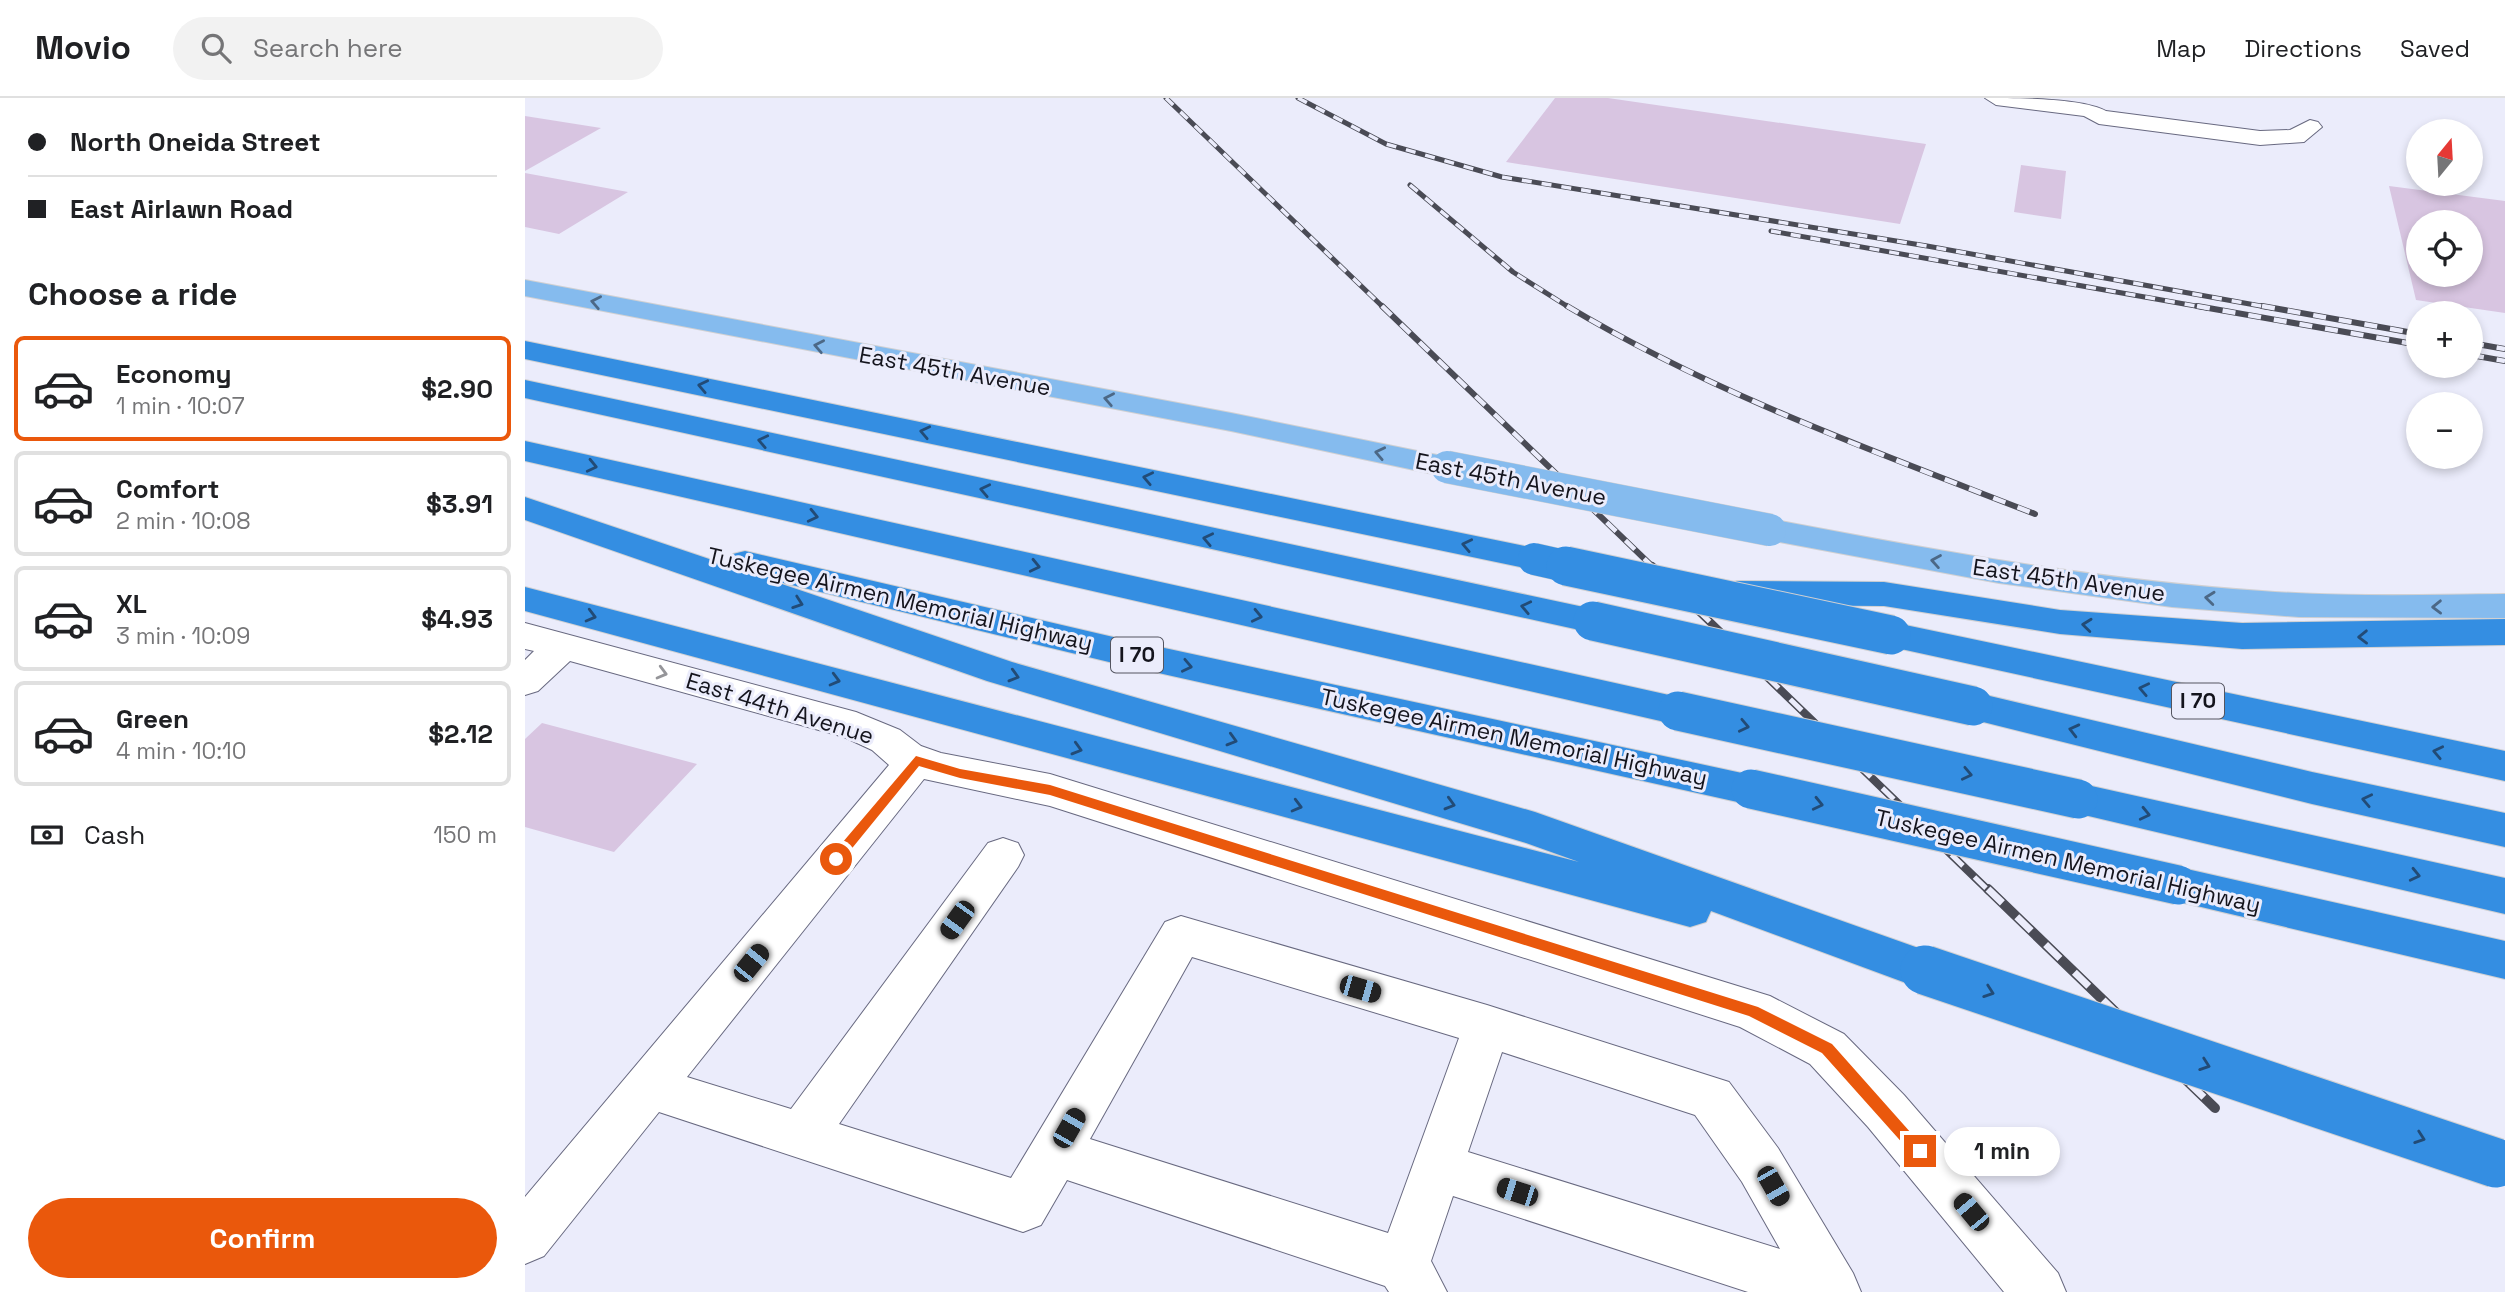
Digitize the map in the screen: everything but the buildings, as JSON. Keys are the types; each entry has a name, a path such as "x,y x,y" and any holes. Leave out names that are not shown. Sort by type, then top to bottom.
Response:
{"highway":[{"name":"I 70","path":"525,350 1534,558 2505,766"},
{"path":"525,389 1593,621 1973,706 2312,788 2505,830"},
{"path":"525,451 2505,896"},
{"path":"525,508 1000,672 1535,829 1925,970 2500,1165"},
{"name":"Tuskegee Airmen Memorial Highway","path":"525,508 1109,649 1751,789 2505,960"},
{"path":"1691,592 1884,594 2035,619 2139,631 2349,637 2505,632"},
{"path":"525,599 894,695 1079,749 1925,970"}],"main road":[{"name":"East 45th Avenue","path":"525,288 1231,422 1770,530 2023,576 2191,597 2325,606 2505,606"}],"street":[{"path":"1996,98 2091,110 2099,117 2260,138 2296,137 2309,127"},
{"name":"East 44th Avenue","path":"525,636 856,726 886,740 916,761 960,773 1050,790 1753,1011 1827,1049 1886,1111 2039,1292"},
{"path":"525,681 563,647"},
{"path":"525,1238 916,761"},
{"path":"801,1136 1003,855"},
{"path":"649,1087 1023,1207 1181,935 1487,1026 1712,1098 1760,1165 1832,1292"},
{"path":"1055,1152 1412,1279 1438,1167 1487,1026"},
{"path":"1438,1167 1832,1292"}],"railway":[{"path":"1166,98 1384,308"},
{"path":"1298,98 1386,144 1502,177 1927,246 2272,308"},
{"path":"1410,185 1513,272 1570,308"},
{"path":"1771,231 2207,308"},
{"path":"1382,306 1654,568"},
{"path":"1567,306 1623,338 1738,394 1856,444 2035,514"},
{"path":"2197,306 2406,343"},
{"path":"2262,306 2406,332"},
{"path":"2483,345 2505,349"},
{"path":"2483,357 2505,361"},
{"path":"1652,566 1989,891"},
{"path":"1988,889 2215,1108"}],"route":[{"path":"836,859 916,761 960,773 1050,790 1753,1011 1827,1049 1920,1151"}]}
